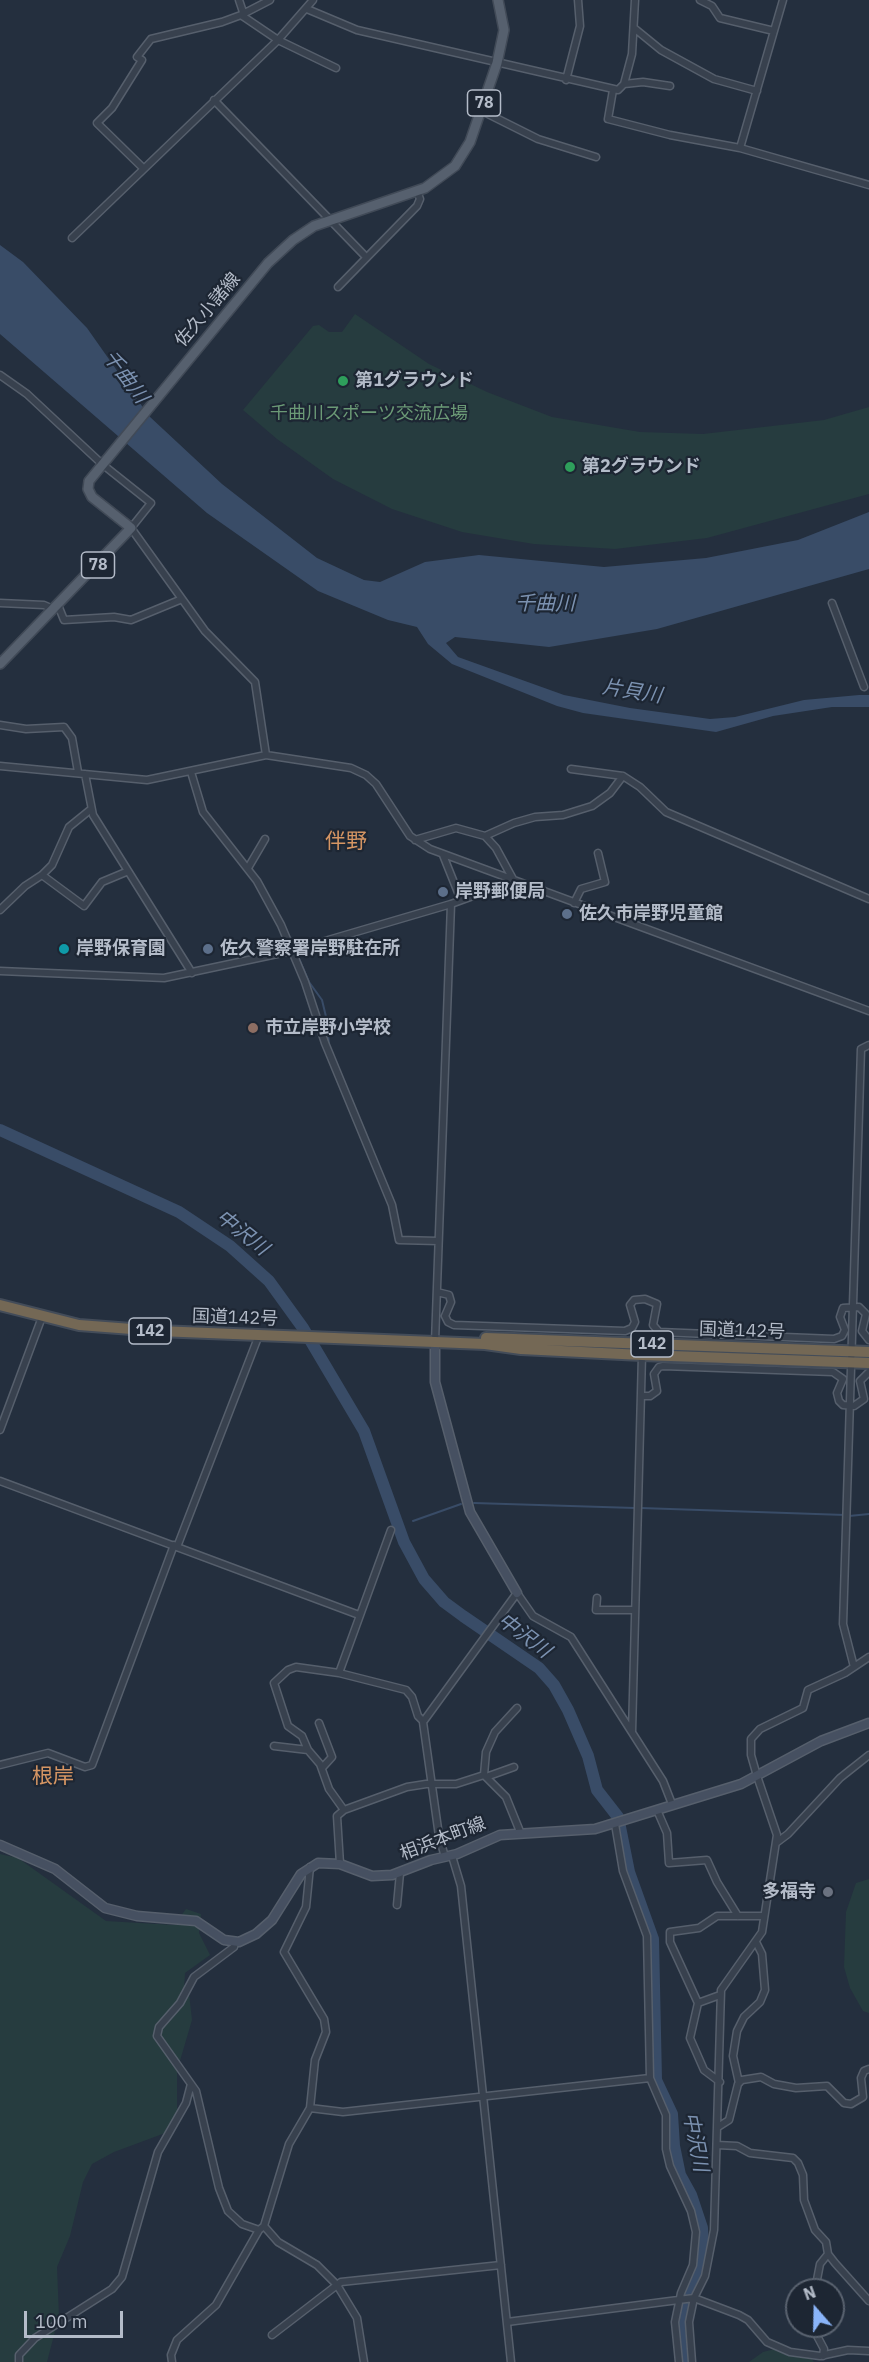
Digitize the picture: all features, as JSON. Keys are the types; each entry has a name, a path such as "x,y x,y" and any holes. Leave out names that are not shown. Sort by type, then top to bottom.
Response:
{"highway":[{"name":"国道142号","path":"0,1305 79,1325 259,1335 435,1342 642,1355 851,1357 869,1352"},
{"name":"国道142号","path":"435,1342 451,1338 520,1339 851,1357 869,1363"}],"main road":[{"name":"佐久小諸線","path":"131,528 89,492 89,481 261,271 300,234 329,220 417,191 439,180 455,166 470,142 497,63 504,30 498,0"},
{"name":"78","path":"0,664 131,528"},
{"path":"435,1342 435,1382 470,1512 517,1593"},
{"name":"相浜本町線","path":"310,1867 323,1862 340,1864 372,1876 400,1873 494,1837 581,1832 741,1784 821,1741 869,1723"},
{"path":"0,1845 55,1869 105,1908 137,1916 196,1921 224,1940 235,1942 256,1934 272,1920 298,1877 310,1867"}],"street":[{"path":"238,0 242,13 278,40 336,68"},
{"path":"143,168 97,123 112,108 142,60 137,57 155,38 212,25 270,0"},
{"path":"72,238 278,40 313,0"},
{"path":"566,80 580,26 578,0"},
{"path":"307,9 357,30 566,80 618,90 624,84 634,28 635,0"},
{"path":"700,0 712,6 720,18 774,31"},
{"path":"740,148 783,0"},
{"path":"634,28 670,56 714,79 757,91"},
{"path":"624,84 643,82 670,86"},
{"path":"613,90 608,119 670,135 740,148 869,185"},
{"path":"214,100 366,257"},
{"path":"482,111 538,139 596,157"},
{"path":"338,287 417,206 420,199 417,191"},
{"path":"0,375 27,394 152,503 131,528 218,646 255,681 266,755"},
{"path":"0,603 56,607 64,620 114,617 131,620 183,599"},
{"path":"832,603 864,687"},
{"path":"0,725 26,729 64,727 69,731 90,810 126,872 192,973"},
{"path":"0,766 147,780 266,755 351,768 366,775 376,784 399,822 415,840 442,855 869,1011"},
{"path":"571,769 623,776 640,787 666,812 869,899"},
{"path":"191,772 203,812 262,888 305,982 324,1043 392,1205 399,1240 438,1242"},
{"path":"485,836 514,823 535,817 563,815 592,806 610,793 623,776"},
{"path":"0,910 25,886 52,866 69,827 76,819 90,810"},
{"path":"415,840 456,828 485,836 496,848 514,881"},
{"path":"248,868 265,839"},
{"path":"574,903 581,889 605,882 598,853"},
{"path":"442,855 461,900"},
{"path":"42,875 84,906 102,882 126,872"},
{"path":"0,971 154,979 192,973 291,951 451,904 514,881"},
{"path":"435,1342 451,904"},
{"path":"854,1667 843,1624 861,1049 869,1045"},
{"path":"436,1292 448,1295 450,1302 445,1316 453,1325 625,1331 632,1328 635,1322 629,1309 632,1302 645,1299 657,1304 658,1311 653,1322 659,1332 834,1339 842,1336 845,1330 840,1317 841,1311 847,1307 853,1307 864,1311 866,1318 862,1331 869,1340"},
{"path":"0,1430 42,1317"},
{"path":"0,1765 48,1753 85,1767 92,1766 175,1546 259,1335"},
{"path":"632,1732 642,1355"},
{"path":"642,1396 654,1395 657,1391 654,1374 659,1366 663,1365 833,1372 843,1379 837,1393 838,1401 850,1406 863,1402 865,1396 860,1381 869,1372"},
{"path":"0,1481 359,1615"},
{"path":"339,1674 391,1530"},
{"path":"423,1721 517,1593 533,1616 571,1637 663,1781 672,1804"},
{"path":"597,1598 596,1610 634,1610"},
{"path":"679,2362 675,2322 687,2299 705,2276 713,2237 720,2082 720,1995 725,1981 762,1932 777,1835 756,1776 751,1755 751,1739 760,1729 803,1708 808,1690 869,1657"},
{"path":"344,1810 329,1789 322,1768 302,1736 288,1726 274,1683 288,1670 296,1667 339,1674 406,1690 412,1697 418,1716 423,1721 439,1836 461,1886 511,2362"},
{"path":"517,1708 495,1732 486,1752 485,1776 506,1797 521,1834"},
{"path":"319,1723 332,1756 322,1768"},
{"path":"274,1746 309,1750"},
{"path":"776,1843 788,1834 840,1778 869,1755"},
{"path":"340,1864 340,1845 335,1819 344,1810 407,1787 456,1784 514,1767"},
{"path":"657,1809 666,1829 669,1863 707,1860 717,1882 738,1916"},
{"path":"619,1822 623,1871 647,1936 650,2078 666,2115 666,2149 670,2166 691,2211 696,2232 687,2299 692,2362"},
{"path":"172,2362 171,2355 177,2340 216,2305 262,2228 289,2144 310,2108 314,2067 325,2036 326,2025 284,1952 306,1907 310,1867"},
{"path":"397,1905 400,1873"},
{"path":"720,2082 704,2070 690,2038 698,2003 670,1942 670,1932 699,1928 717,1916 764,1916"},
{"path":"235,1942 234,1947 195,1977 180,2003 157,2032 159,2042 192,2083 199,2098 224,2203 237,2221 262,2228 278,2242 317,2265 337,2284 357,2318 364,2362"},
{"path":"718,2127 729,2121 739,2083 733,2056 737,2031 744,2017 760,2002 765,1990 762,1954 756,1942"},
{"path":"698,2003 720,1995"},
{"path":"739,2083 757,2077 774,2084 796,2088 827,2086 844,2103 851,2104 863,2097 861,2078 864,2071 869,2069"},
{"path":"310,2108 343,2112 650,2078"},
{"path":"19,2361 19,2355 35,2338 100,2298 122,2277 158,2152 186,2103 192,2083"},
{"path":"717,2145 737,2146 750,2153 793,2158 802,2170 804,2200 811,2222 826,2242 828,2254 869,2301"},
{"path":"817,2278 820,2264 828,2254"},
{"path":"272,2335 337,2284 501,2265"},
{"path":"507,2322 687,2299 739,2315 748,2320 767,2342 782,2349 823,2356 848,2350 869,2351"},
{"path":"819,2338 825,2349 823,2356"}],"green space":[{"name":"千曲川スポーツ交流広場","path":"355,314 429,364 487,392 552,417 640,432 703,434 824,420 869,407 869,494 707,538 615,549 534,544 462,532 392,509 333,479 277,439 243,410 313,326 319,325 329,332 342,332"},
{"path":"0,1854 18,1858 106,1921 174,1925 186,1909 201,1914 199,1933 210,1955 185,1973 184,1989 189,1993 192,2020 177,2071 177,2107 181,2120 176,2129 114,2152 92,2164 83,2182 70,2236 57,2267 59,2316 47,2362 0,2362"},
{"path":"869,1879 869,2013 863,2011 850,1988 844,1967 846,1912 856,1883"},
{"path":"786,2346 808,2354 814,2362 749,2362 763,2352"}],"water":[{"name":"千曲川","path":"0,245 23,262 87,328 149,416 222,484 317,558 364,580 380,582 425,562 479,555 604,567 706,558 798,540 869,512 869,569 657,629 549,647 455,637 446,643 458,657 564,695 630,708 710,719 735,717 804,700 859,695 869,695 869,707 832,707 773,716 716,732 583,713 557,706 452,664 428,644 417,627 388,620 318,591 207,513 0,334"}],"waterway":[{"path":"297,954 309,982 322,1000 328,1025"},
{"path":"328,1031 329,1046"},
{"name":"中沢川","path":"0,1130 179,1212 230,1246 269,1281 303,1328 364,1431 404,1542 424,1579 444,1602 539,1668 554,1685 568,1710 588,1756 597,1790 618,1817 629,1872 653,1939 656,2080 672,2114 674,2146 680,2175 691,2195 702,2228 703,2245 697,2276 681,2323 685,2362"},
{"path":"474,1503 635,1508"},
{"path":"413,1521 461,1504"},
{"path":"641,1508 845,1515"},
{"path":"849,1516 869,1514"},
{"name":"中沢川","path":"397,1526 401,1524"}],"place":[{"name":"第1グラウンド","path":"343,381"},
{"name":"第2グラウンド","path":"570,467"},
{"name":"岸野郵便局","path":"443,892"},
{"name":"佐久市岸野児童館","path":"567,914"},
{"name":"岸野保育園","path":"64,949"},
{"name":"佐久警察署岸野駐在所","path":"208,949"},
{"name":"市立岸野小学校","path":"253,1028"},
{"name":"多福寺","path":"828,1892"}],"district":[{"name":"伴野","path":"346,842"},
{"name":"根岸","path":"53,1777"}],"water label":[{"name":"片貝川","path":"632,692"}]}
